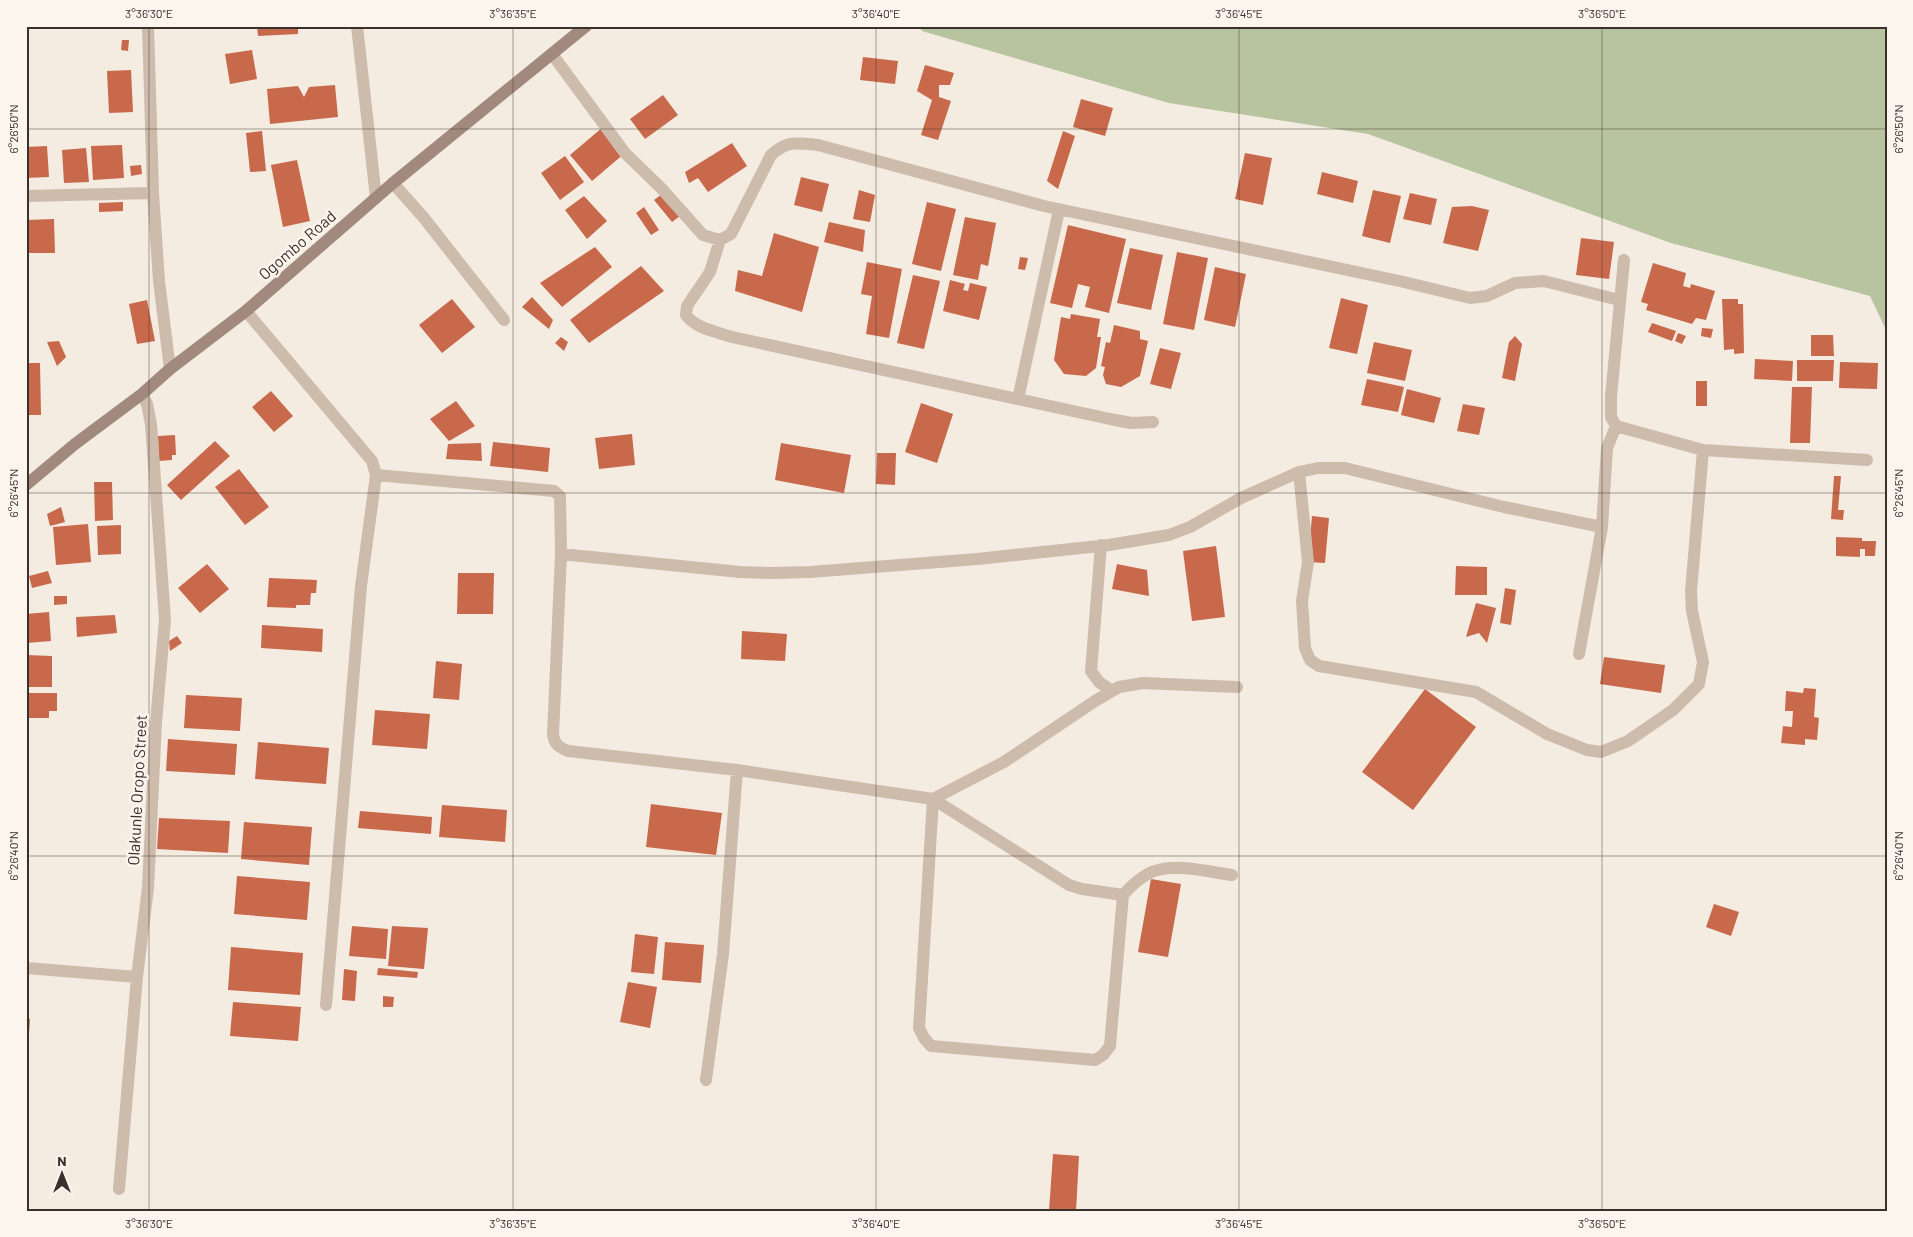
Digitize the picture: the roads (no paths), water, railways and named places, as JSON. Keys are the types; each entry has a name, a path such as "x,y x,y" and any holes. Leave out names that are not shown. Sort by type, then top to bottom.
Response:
{"main road":[{"name":"Ogombo Road","path":"26,485 142,394 170,368 246,310 393,183 586,26"}],"street":[{"path":"148,26 153,193 159,281 170,368"},
{"path":"357,26 376,198"},
{"path":"552,54 625,153 661,188 703,235 720,240"},
{"path":"1153,422 1131,424 732,337 690,321 686,315 687,306 710,272 720,240 731,234 771,156 781,146 790,143 818,145 1059,210 1404,282 1470,298 1487,296 1515,283 1544,281 1619,300"},
{"path":"393,183 424,218 504,320"},
{"path":"26,196 153,193"},
{"path":"1018,399 1059,210"},
{"path":"1624,260 1611,396 1611,417 1616,426 1703,450 1867,460"},
{"path":"246,310 372,461 376,475 361,586 326,1005"},
{"name":"Olakunle Oropo Street","path":"119,1189 137,977 148,888 156,722 165,620 150,424 147,404 142,394"},
{"path":"1580,654 1602,527 1608,448 1616,426"},
{"path":"1299,472 1308,562 1302,601 1305,648 1310,660 1320,666 1476,692 1547,734 1586,750 1601,752 1628,742 1673,710 1699,684 1703,662 1692,611 1691,591 1703,450"},
{"path":"561,554 740,572 782,573 977,559 1101,545 1169,535 1190,527 1241,498 1299,472 1318,468 1345,468 1504,507 1602,527"},
{"path":"376,475 554,491 560,496 562,504 561,554 554,742 559,747 568,751 737,770 933,800 1069,885 1082,889 1122,895"},
{"path":"1101,545 1091,671 1099,682 1112,691"},
{"path":"933,800 1004,762 1119,687 1143,683 1237,687"},
{"path":"706,1080 723,954 737,770"},
{"path":"933,800 919,1028 931,1046 1095,1060 1103,1055 1110,1046 1122,895 1145,876 1157,870 1174,868 1232,875"},
{"path":"26,968 137,977"}]}
